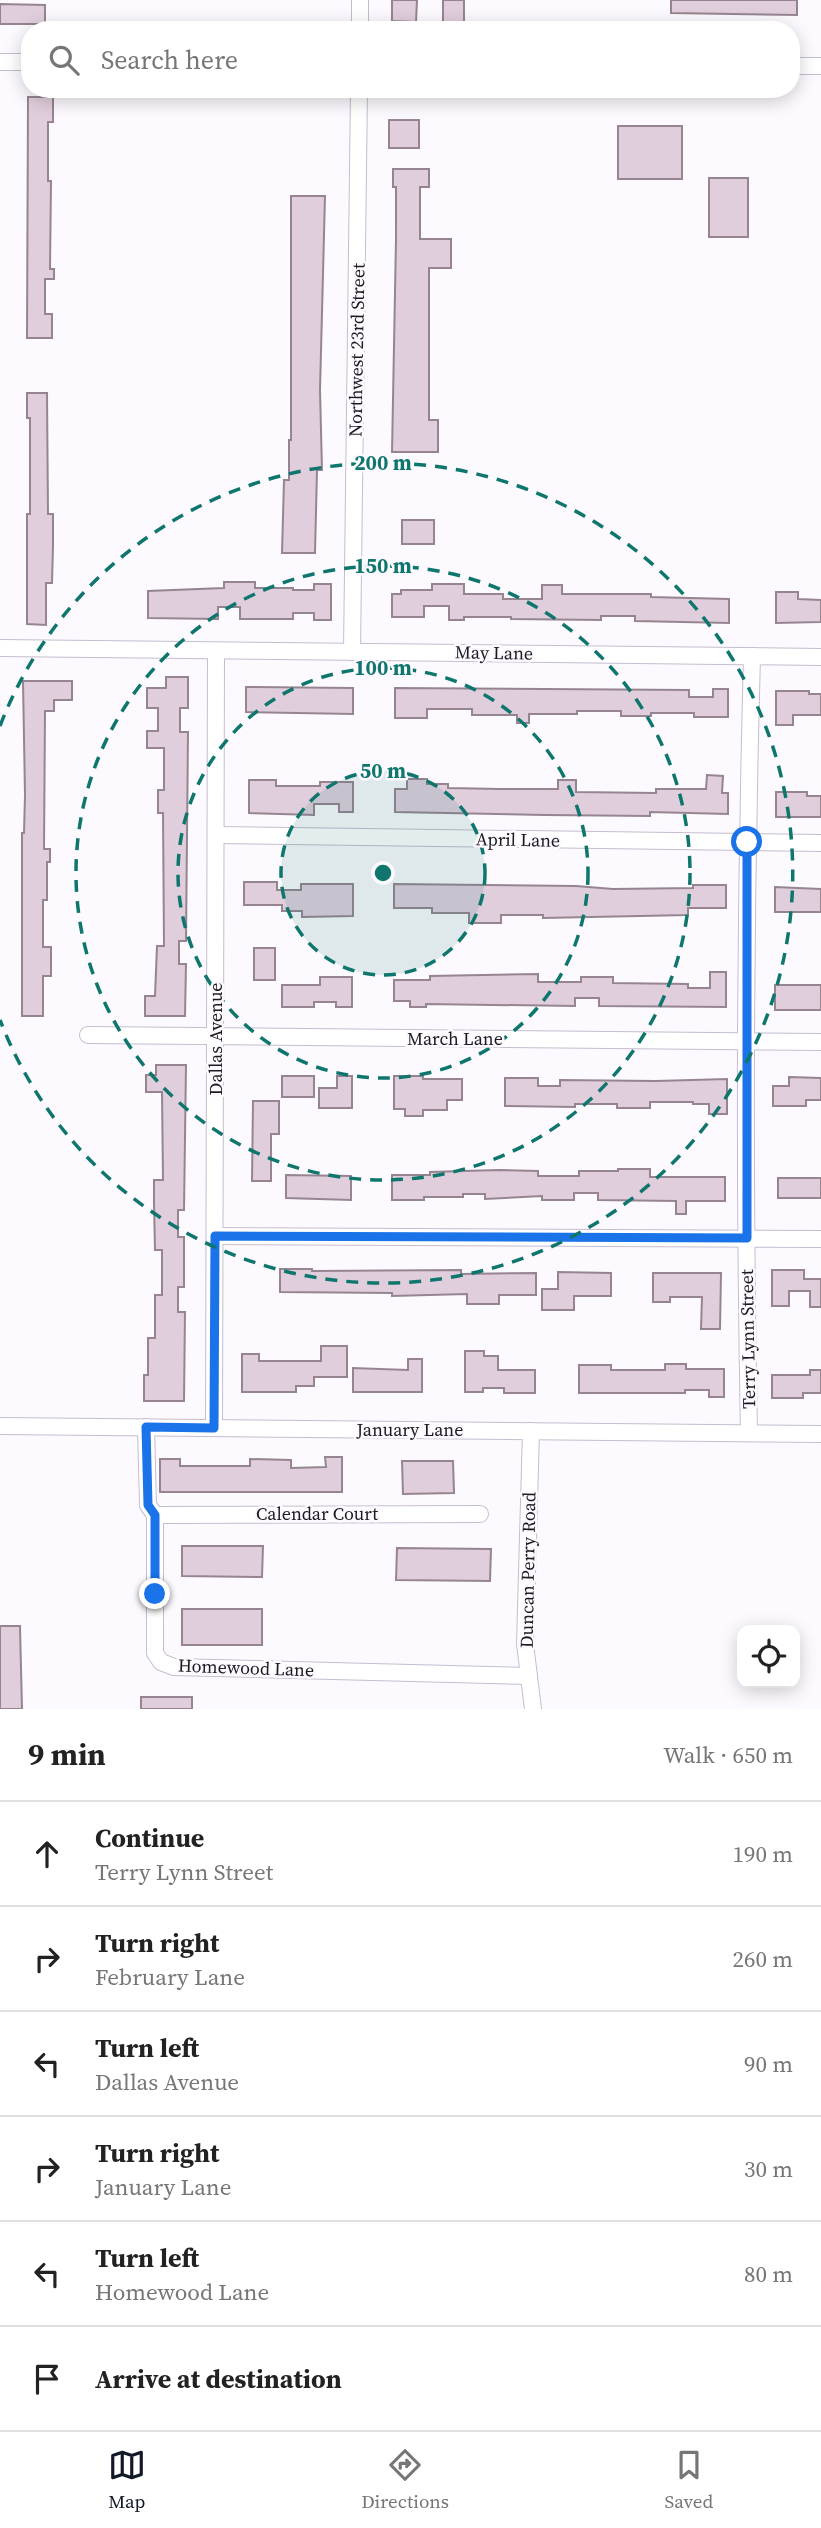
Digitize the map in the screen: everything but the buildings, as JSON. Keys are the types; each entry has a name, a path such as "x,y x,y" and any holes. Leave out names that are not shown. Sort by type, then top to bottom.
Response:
{"street":[{"path":"360,0 360,21"},
{"path":"0,62 21,62"},
{"path":"800,65 821,66"},
{"name":"Northwest 23rd Street","path":"352,652 359,98"},
{"name":"May Lane","path":"0,648 821,657"},
{"name":"Dallas Avenue","path":"214,1428 216,651"},
{"name":"Terry Lynn Street","path":"749,1433 747,842 752,656"},
{"name":"April Lane","path":"216,835 821,843"},
{"name":"March Lane","path":"88,1035 821,1042"},
{"path":"215,1236 821,1239"},
{"name":"January Lane","path":"0,1426 821,1434"},
{"name":"Homewood Lane","path":"146,1427 148,1505 155,1515 155,1653 161,1662 174,1667 529,1676"},
{"name":"Duncan Perry Road","path":"531,1431 526,1644 533,1709"},
{"name":"Calendar Court","path":"155,1515 480,1514"}],"route":[{"path":"155,1594 155,1515 148,1505 146,1427 214,1428 215,1236 747,1238 747,842"}]}
